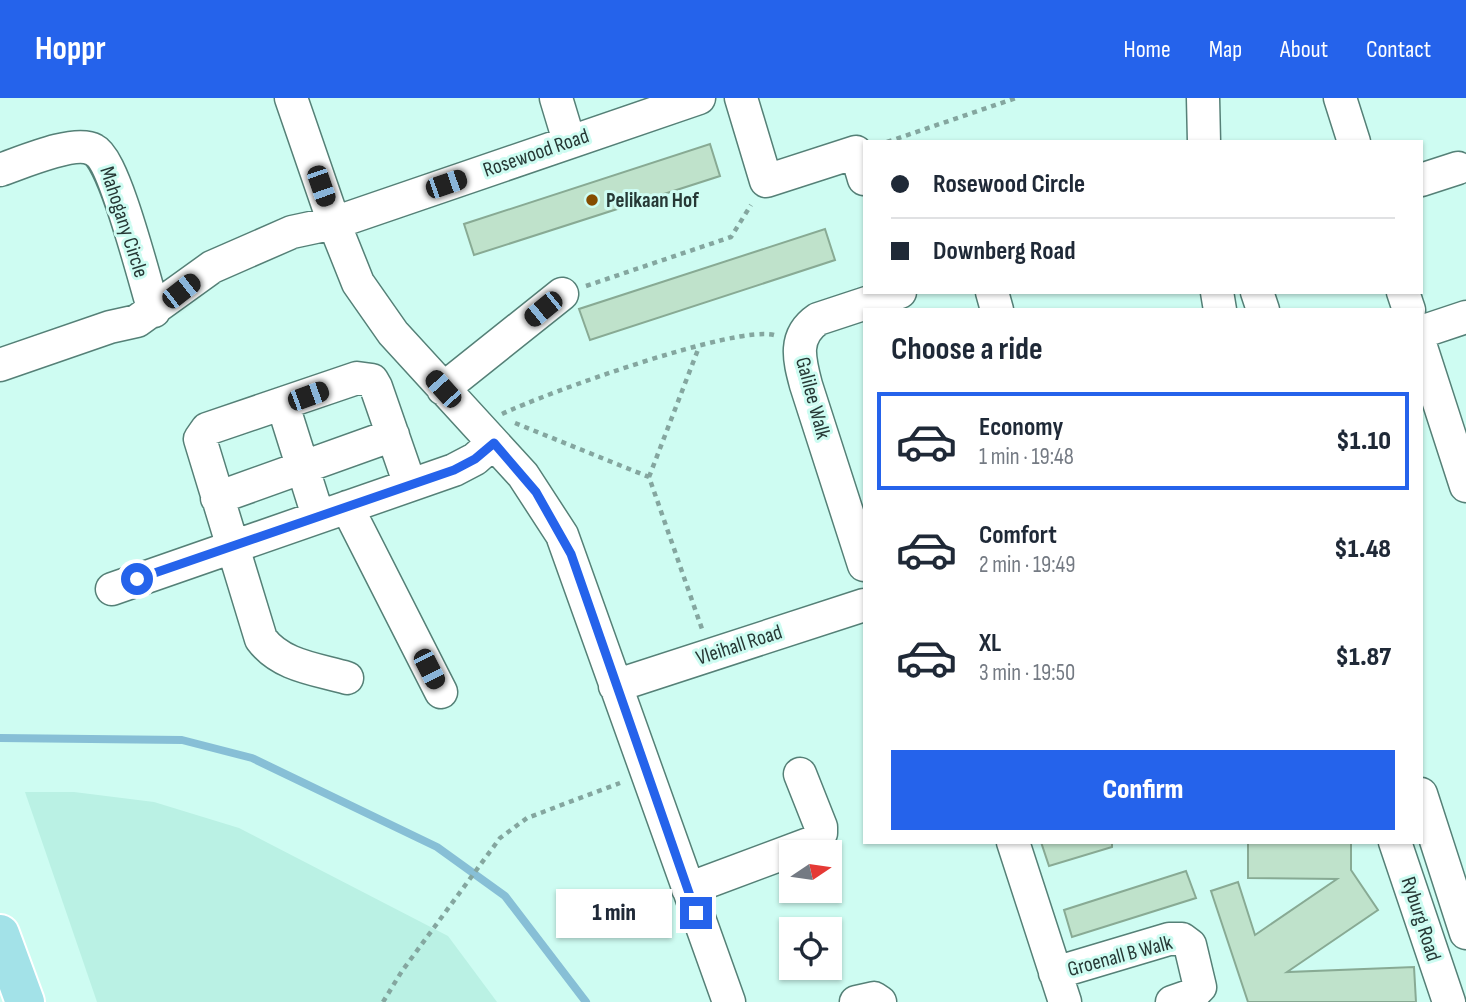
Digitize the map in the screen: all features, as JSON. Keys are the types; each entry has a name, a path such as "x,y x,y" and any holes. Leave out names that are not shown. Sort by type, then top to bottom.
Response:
{"main road":[{"path":"0,934 25,1002"}],"street":[{"path":"291,98 334,223 358,283 393,333 443,389 496,429 562,535 729,1002"},
{"path":"556,98 569,141"},
{"name":"Rosewood Road","path":"334,223 699,98"},
{"path":"741,98 766,181 856,152 863,176"},
{"path":"1203,98 1204,140"},
{"path":"1340,98 1353,140"},
{"name":"Mahogany Circle","path":"0,170 78,147 94,149 106,160 119,195 154,311"},
{"path":"1423,179 1458,168"},
{"name":"Mahogany Circle","path":"0,365 110,327 137,321 212,267 292,232 334,223"},
{"path":"443,389 562,294"},
{"name":"Galilee Walk","path":"863,562 806,384 799,357 800,341 807,327 818,319 893,294"},
{"path":"1423,331 1466,317"},
{"path":"1423,353 1466,486"},
{"path":"347,678 286,660 268,648 261,639 201,445 202,434 207,429 283,405 357,377 372,380 410,485"},
{"path":"283,405 303,467 441,692"},
{"path":"112,589 454,470 475,459 496,429"},
{"path":"217,498 393,435"},
{"name":"Vleihall Road","path":"615,686 863,605"},
{"path":"688,889 814,842 819,837 821,827 800,774"},
{"name":"Ryburg Road","path":"1423,800 1466,933"},
{"path":"1014,844 1060,988"},
{"name":"Ryburg Road","path":"1396,844 1454,997"},
{"name":"Groenall B Walk","path":"1060,988 1176,938 1190,945 1200,982 1195,992 1172,1002"},
{"path":"856,1002 874,998 880,1002"}],"path":[{"path":"893,140 1016,98"},
{"path":"562,294 731,237 766,181"},
{"path":"496,429 542,395 699,346 763,332 800,341"},
{"path":"699,346 649,477 711,653"},
{"path":"496,429 649,477"},
{"path":"383,1002 500,838 527,818 630,777"}],"shaded area":[{"path":"25,792 74,792 154,802 239,828 448,936 497,1002 97,1002"}],"building":[{"name":"Pelikaan Hof","path":"710,144 720,176 474,255 464,224"},
{"path":"825,229 835,260 590,340 579,309"},
{"path":"1042,844 1112,844 1112,847 1049,866"},
{"path":"1248,844 1351,844 1351,870 1378,910 1287,972 1414,967 1416,1002 1248,1002 1211,891 1238,882 1255,935 1337,879 1248,878"},
{"path":"1186,871 1196,898 1072,937 1064,910"}],"waterway":[{"path":"0,738 182,740 252,758 437,847 505,896 586,1002"}],"place":[{"name":"Pelikaan Hof","path":"592,200"}],"route":[{"path":"137,579 454,470 475,459 494,443 536,492 571,554 696,913"}]}
